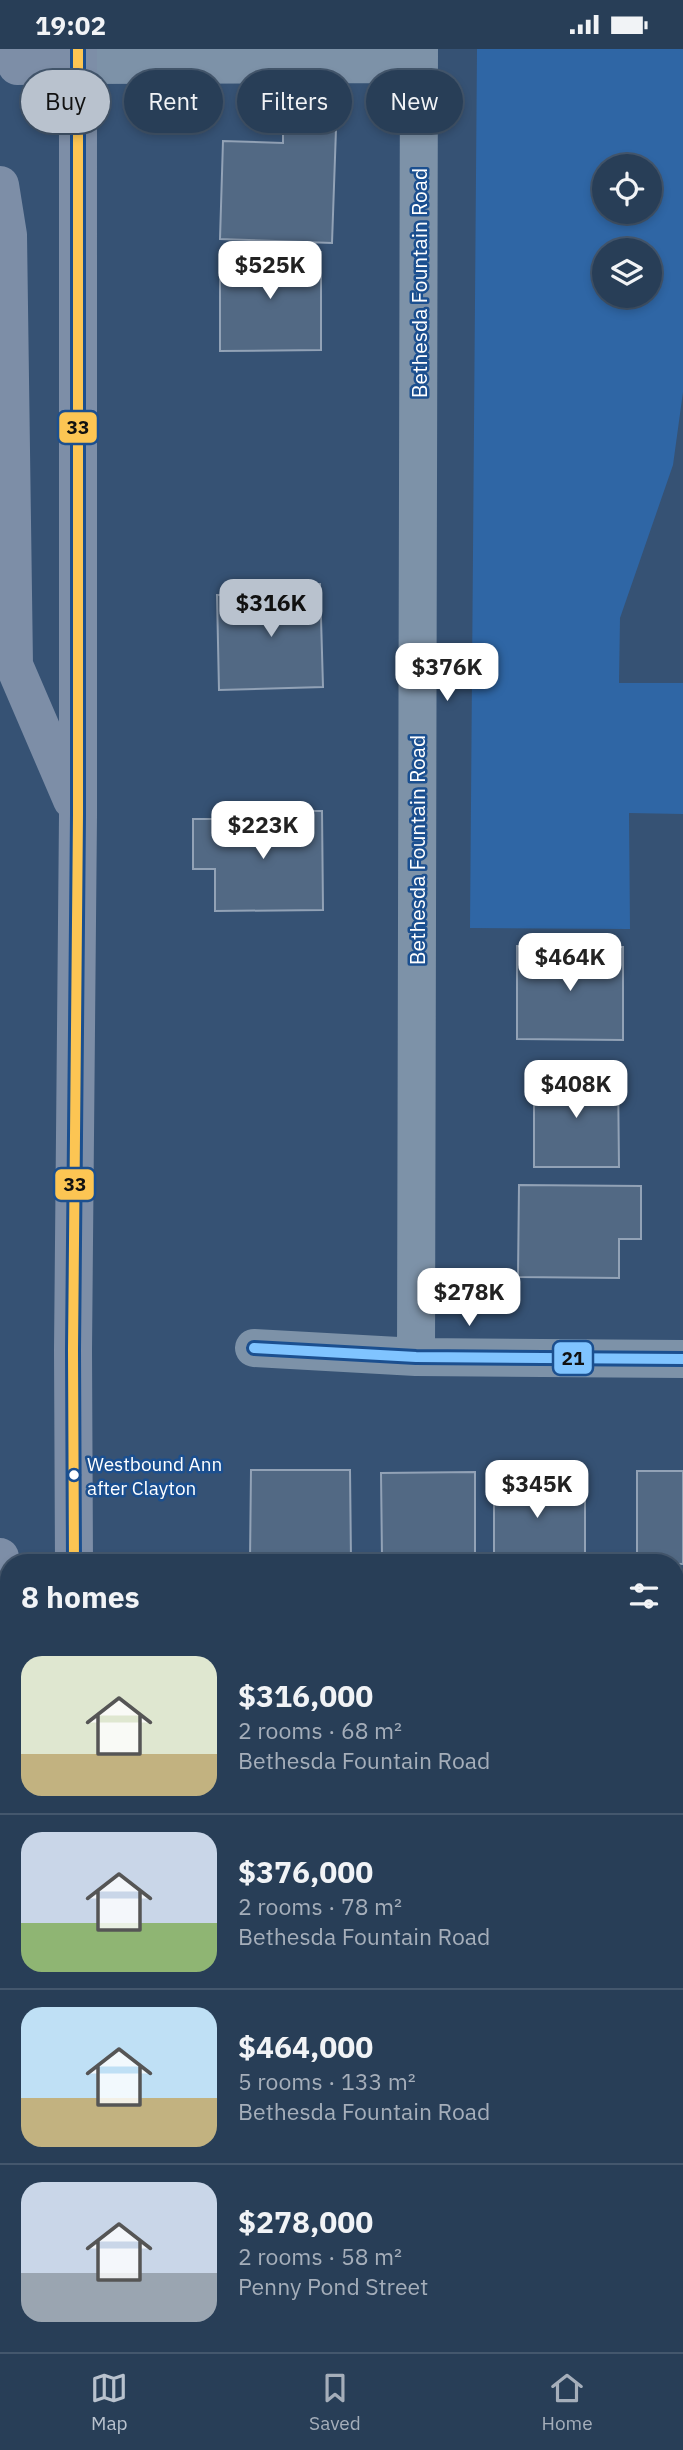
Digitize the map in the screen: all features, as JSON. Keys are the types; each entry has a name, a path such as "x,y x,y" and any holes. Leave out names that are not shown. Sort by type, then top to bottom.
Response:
{"main road":[{"path":"12,49 17,66 78,57 74,1554"},
{"path":"0,185 8,235 14,665 78,815"},
{"path":"0,1557 0,1584"}],"street":[{"path":"78,57 419,56"},
{"name":"Bethesda Fountain Road","path":"416,1357 419,56"},
{"path":"254,1348 416,1357 683,1359"}],"shaded area":[{"path":"477,49 683,49 683,392 673,465 620,618 619,683 683,683 683,814 629,813 630,929 470,928"}],"building":[{"path":"283,133 336,133 332,243 220,239 223,141 283,143"},
{"path":"321,252 321,350 220,351 220,253"},
{"path":"320,584 323,687 219,690 217,595 274,594 273,586"},
{"path":"269,811 322,811 323,910 215,911 215,869 193,869 193,819 269,819"},
{"path":"517,946 623,947 623,1040 517,1039"},
{"path":"534,1073 618,1073 619,1167 534,1167"},
{"path":"519,1185 641,1186 641,1239 619,1239 619,1278 518,1277"},
{"path":"251,1470 350,1470 351,1554 250,1554"},
{"path":"494,1471 556,1471 556,1496 585,1497 585,1554 494,1554"},
{"path":"637,1471 683,1471 683,1554 637,1554"},
{"path":"475,1472 475,1554 382,1554 381,1473"}],"transit line":[{"name":"33","path":"74,1554 78,49"},
{"name":"21","path":"254,1348 416,1357 683,1359"}],"place":[{"name":"Westbound Ann after Clayton","path":"74,1475"}]}
